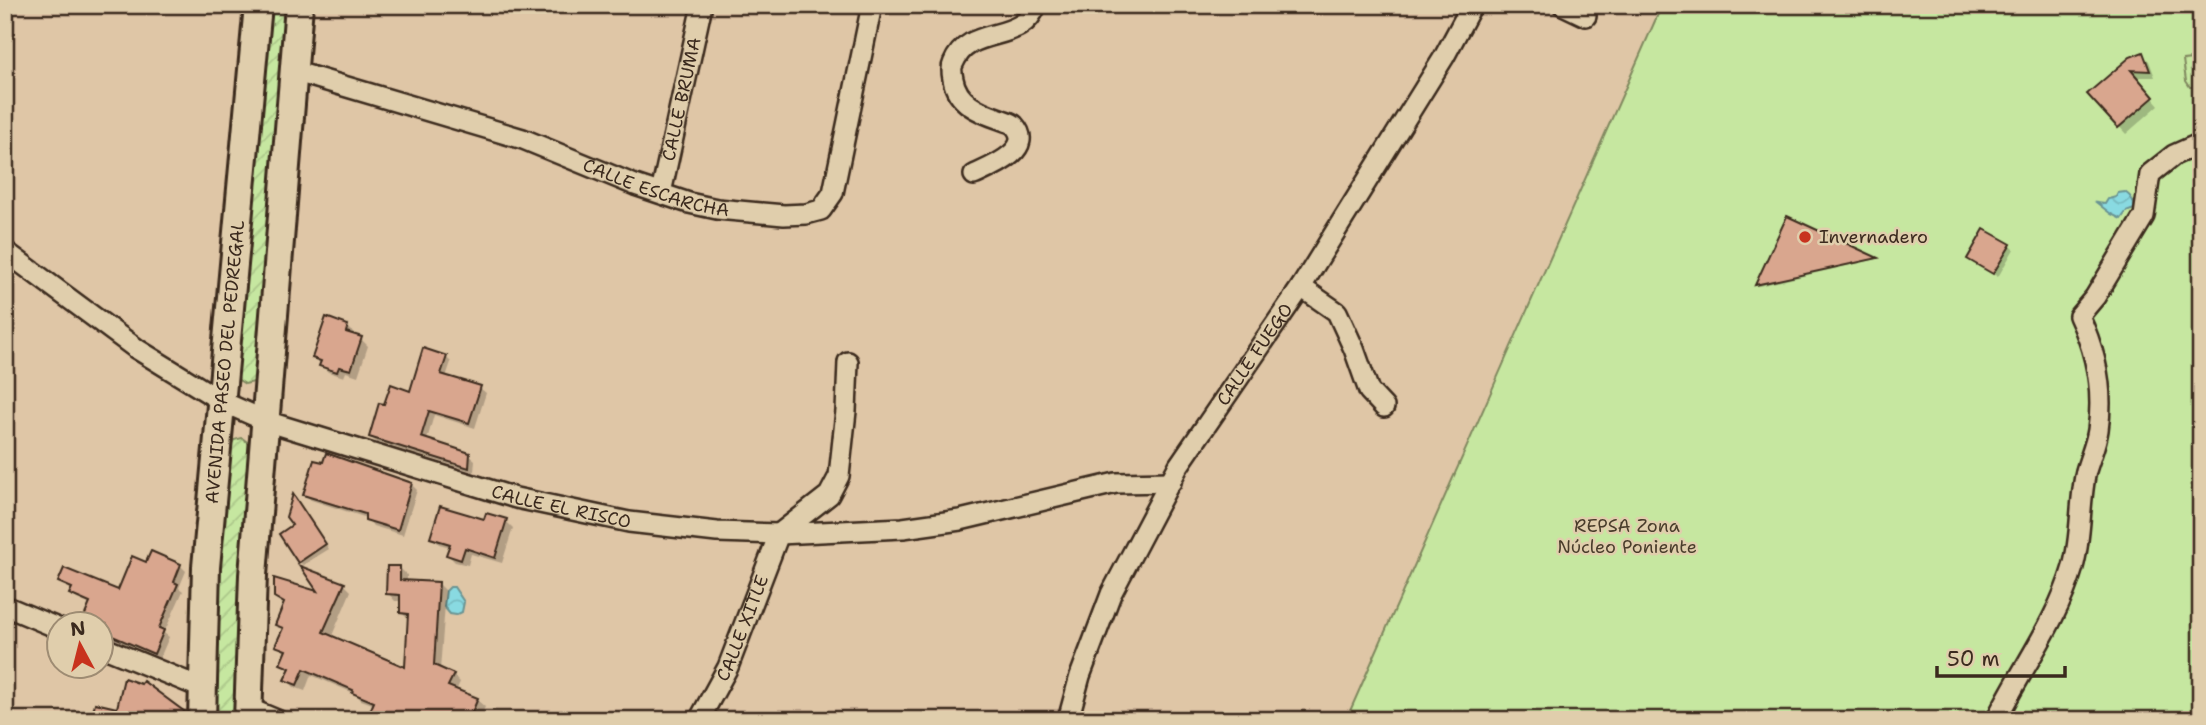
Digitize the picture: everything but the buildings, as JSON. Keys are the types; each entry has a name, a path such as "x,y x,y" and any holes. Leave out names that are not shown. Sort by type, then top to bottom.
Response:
{"main road":[{"name":"AVENIDA PASEO DEL PEDREGAL","path":"202,720 206,568 258,5"},
{"path":"248,714 253,575 299,5"}],"street":[{"name":"CALLE BRUMA","path":"661,194 702,5"},
{"name":"CALLE ESCARCHA","path":"293,71 523,139 661,194 717,209 784,215 806,214 821,210 833,193 872,5"},
{"path":"974,176 1005,160 1015,151 1019,142 1018,133 1013,124 968,105 958,95 951,66 960,50 980,38 1014,30 1032,18 1036,5"},
{"name":"CALLE FUEGO","path":"1068,720 1080,676 1111,594 1178,465 1301,287 1444,57 1472,5"},
{"path":"1563,5 1586,16"},
{"path":"1996,720 2040,642 2066,586 2078,544 2086,472 2098,431 2100,410 2097,370 2090,342 2079,316 2095,297 2144,216 2150,174 2174,155 2201,143"},
{"name":"CALLE EL RISCO","path":"5,251 137,349 223,402 266,421 516,498 629,522 779,534 903,528 960,520 1116,483 1171,482"},
{"path":"1301,287 1337,312 1369,391 1384,407"},
{"path":"779,534 829,495 839,476 848,362"},
{"name":"CALLE XITLE","path":"698,720 728,667 779,534"},
{"path":"5,606 46,623"},
{"path":"116,653 202,688"},
{"path":"248,714 276,720"}],"green space":[{"path":"267,5 293,5 258,372 254,382 245,384 234,377"},
{"name":"REPSA Zona Núcleo Poniente","path":"1662,5 2201,5 2201,720 1346,720"},
{"path":"2201,58 2201,83 2190,87 2186,81 2183,60"},
{"path":"242,438 251,445 237,720 214,720 218,569 230,447 234,440"}],"water":[{"path":"2125,192 2132,199 2134,209 2126,212 2121,219 2097,203 2105,204 2118,193"},
{"path":"454,587 464,602 462,612 456,615 450,614 444,607 446,591"}],"place":[{"name":"Invernadero","path":"1805,237"}]}
